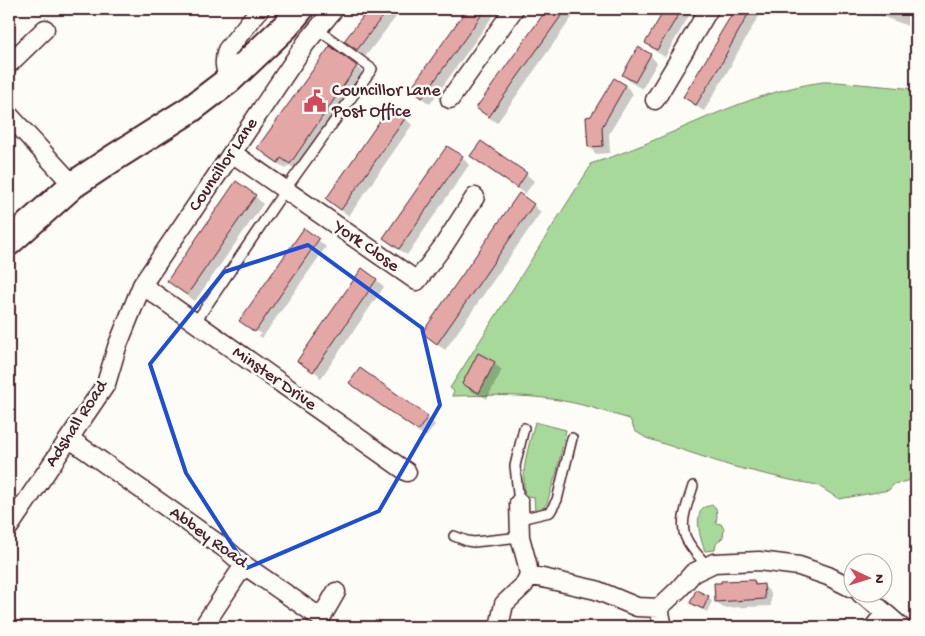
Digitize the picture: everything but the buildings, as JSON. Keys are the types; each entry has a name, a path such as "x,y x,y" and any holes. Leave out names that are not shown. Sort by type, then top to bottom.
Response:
{"street":[{"path":"229,80 224,65 227,50 260,9"},
{"name":"Councillor Lane","path":"142,286 306,43 334,9"},
{"path":"450,99 514,9"},
{"path":"655,100 709,9"},
{"path":"9,242 73,185 191,109 229,80 293,17 306,43"},
{"path":"9,64 45,30"},
{"path":"9,115 73,185"},
{"name":"York Close","path":"232,153 417,282 475,198"},
{"name":"Minster Drive","path":"142,286 408,472"},
{"name":"Adshall Road","path":"9,527 106,384 117,347 142,286"},
{"name":"Abbey Road","path":"70,439 227,550 244,565 321,618 336,592"},
{"path":"499,627 504,604 524,586 529,575 520,520"},
{"path":"529,575 596,590 637,607 659,608 693,573 714,563 759,561 799,566 842,583"},
{"path":"203,627 244,565"},
{"path":"875,604 900,627"},
{"path":"659,608 663,627"},
{"path":"874,627 885,612"}],"lane":[{"path":"195,323 285,190 372,69 317,29"},
{"path":"520,520 515,466 524,428"},
{"path":"454,536 474,542 520,520 550,512 557,500 572,438"},
{"path":"693,486 684,514 684,530 687,540 707,566"}],"highlighted area":[{"path":"308,245 422,328 440,405 379,511 247,568 186,473 150,364 224,272"}],"green space":[{"path":"823,82 916,89 916,479 894,484 889,490 839,499 817,485 731,466 646,438 635,431 630,419 588,406 559,400 528,397 498,395 452,396 454,391 450,388 590,167 590,164 648,143 734,106 792,88"},
{"path":"535,422 566,430 557,471 547,503 535,511 534,497 525,496 524,476"},
{"path":"712,505 716,508 716,523 721,524 724,529 723,537 716,544 715,550 705,551 698,522 704,507"}],"place":[{"name":"Councillor Lane Post Office","path":"315,101"}]}
